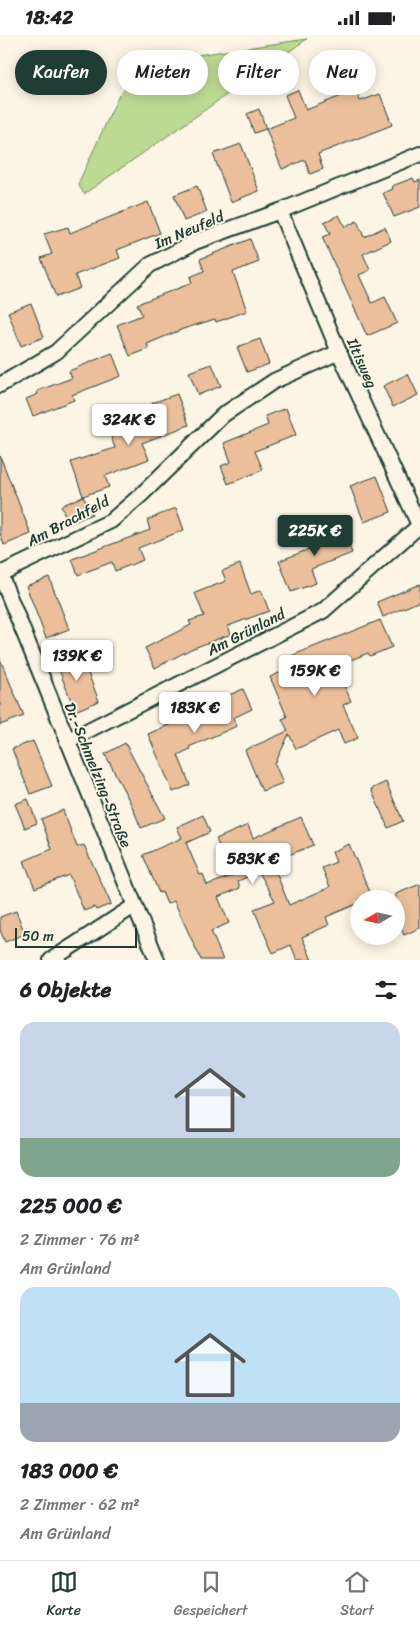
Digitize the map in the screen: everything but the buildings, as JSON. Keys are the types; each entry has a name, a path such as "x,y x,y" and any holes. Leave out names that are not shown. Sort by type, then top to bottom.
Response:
{"street":[{"name":"Im Neufeld","path":"0,385 56,352 150,265 195,242 280,211 420,154"},
{"name":"Iltisweg","path":"280,211 339,352 420,525"},
{"name":"Am Brachfeld","path":"0,574 111,521 141,495 223,415 274,381 339,352"},
{"name":"Am Grünland","path":"68,741 323,611 420,525"},
{"name":"Dr.-Schmelzing-Straße","path":"0,574 157,960"},
{"path":"51,960 134,906"}],"green space":[{"path":"307,39 291,50 232,50"},
{"path":"218,52 218,95 226,95 84,194 78,184 119,95 208,95 208,53"}]}
